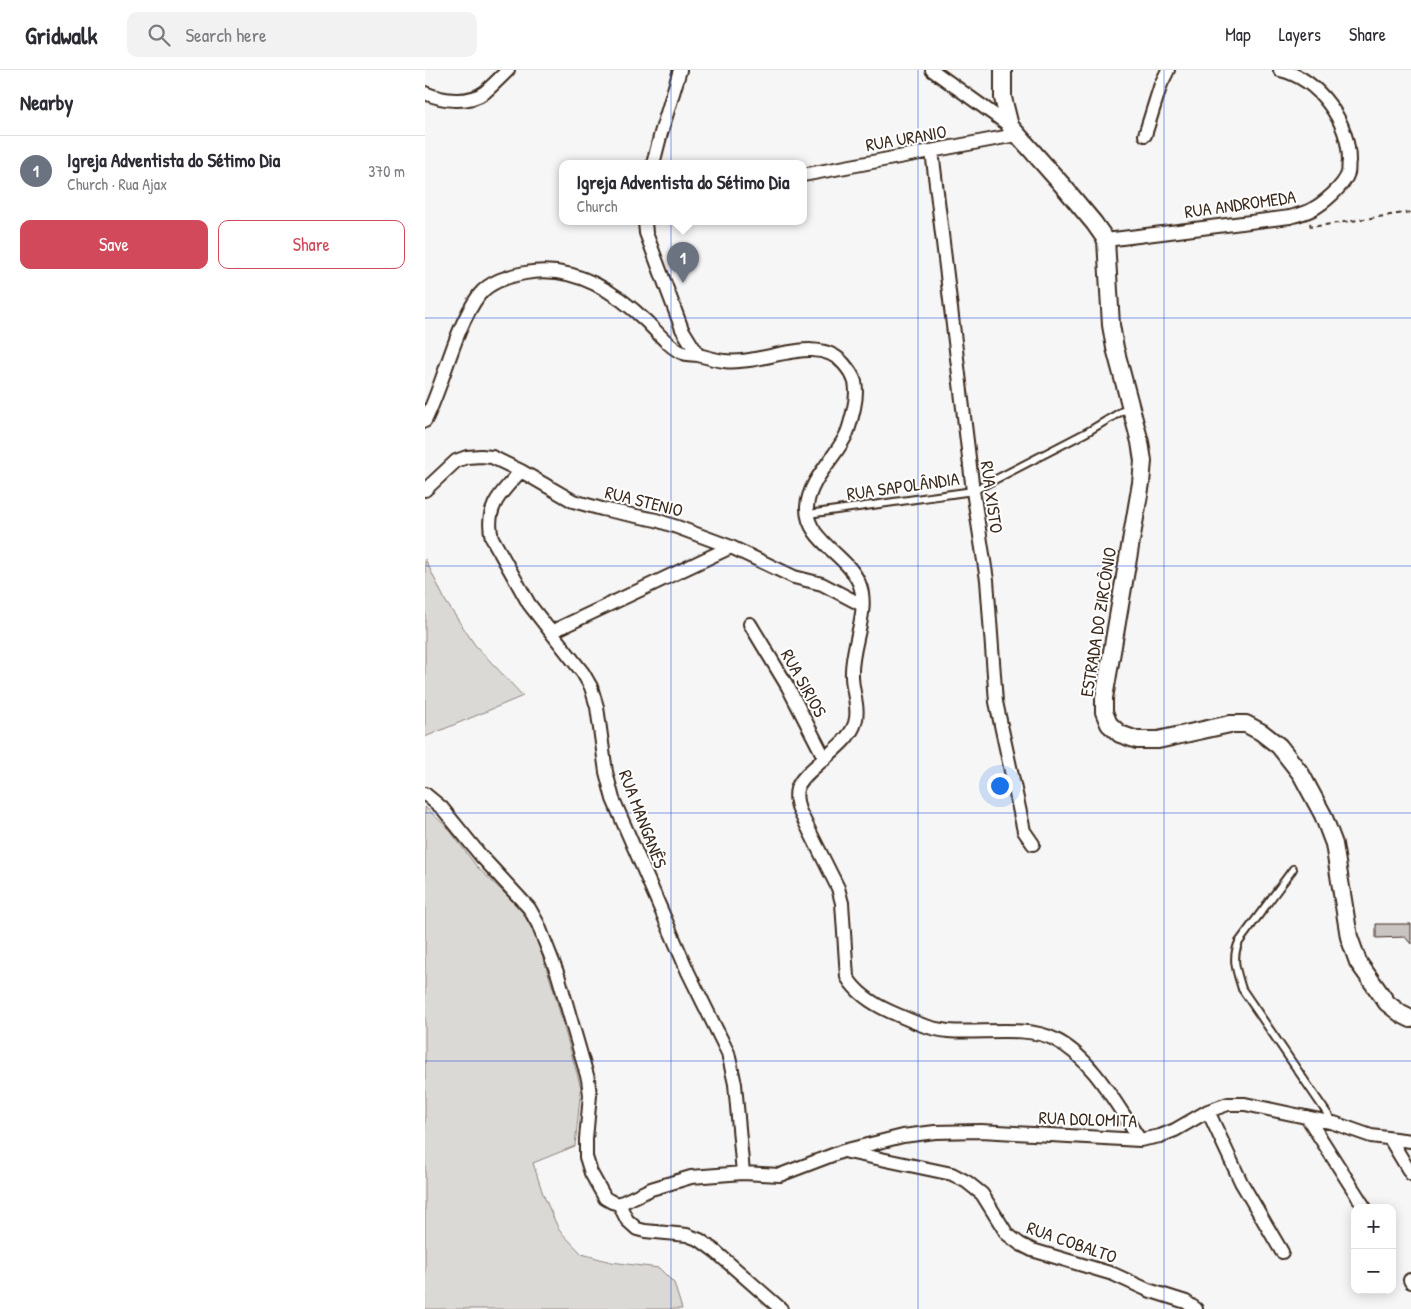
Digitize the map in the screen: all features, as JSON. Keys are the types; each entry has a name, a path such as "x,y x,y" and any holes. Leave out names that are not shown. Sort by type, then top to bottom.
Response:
{"street":[{"path":"425,93 434,98 471,99 485,92 508,70"},
{"path":"654,160 680,70"},
{"path":"932,70 1013,131 1064,187 1106,240"},
{"path":"1003,70 1003,98 1013,131"},
{"path":"1145,135 1161,84 1168,70"},
{"name":"RUA ANDROMEDA","path":"1106,240 1289,217 1312,210 1336,192 1348,173 1349,153 1345,134 1337,116 1323,96 1307,83 1289,72 1280,70"},
{"name":"RUA URANIO","path":"807,174 932,151 1013,131"},
{"name":"RUA XISTO","path":"932,151 973,491 987,580 998,717 1024,831 1033,844"},
{"path":"645,225 646,233 682,329 698,355"},
{"name":"ESTRADA DO ZIRCÔNIO","path":"1106,240 1111,325 1143,461 1141,483 1104,698 1104,712 1109,724 1120,734 1137,740 1158,740 1231,724 1245,724 1261,732 1279,746 1301,774 1323,815 1334,844 1349,936 1358,962 1387,1003 1411,1019"},
{"path":"425,421 434,402 462,325 482,292 510,276 550,270 581,277 618,298 681,353 733,362 752,361 802,350 820,350 840,359 852,374 857,394 847,434 813,486 807,505 811,528 849,566 861,586 863,605 851,674 857,717 852,731 802,780 797,788 796,797 799,810 838,888 842,903 847,977 853,987 875,1004 924,1027 948,1031 1028,1032 1054,1038 1070,1048 1092,1071 1140,1140"},
{"name":"RUA STENIO","path":"425,490 456,461 467,457 493,457 573,501 656,520 731,547 794,577 822,584 863,605"},
{"name":"RUA MANGANÊS","path":"521,471 497,498 492,510 489,527 492,538 517,587 583,673 591,687 597,707 606,772 613,799 688,972 728,1053 735,1084 743,1173"},
{"path":"551,632 731,547"},
{"name":"RUA SIRIOS","path":"750,624 788,687 825,759"},
{"path":"425,794 442,808 481,856 529,908 538,924 558,975 588,1079 590,1095 586,1157 591,1173 605,1198 619,1204 651,1189 691,1177 743,1173 780,1175 843,1151"},
{"name":"RUA DOLOMITA","path":"843,1151 903,1136 935,1132 981,1131 1140,1140 1160,1136 1175,1130 1208,1111 1228,1104 1245,1104 1334,1123 1371,1136 1411,1141"},
{"path":"1208,1111 1241,1182 1282,1252"},
{"path":"1307,1117 1362,1204"},
{"path":"1389,1139 1411,1174"},
{"name":"RUA COBALTO","path":"843,1151 952,1174 967,1182 982,1194 1007,1234 1020,1244 1032,1250 1113,1274 1148,1290 1186,1302 1196,1309"},
{"path":"619,1204 627,1220 637,1229 687,1235 700,1240 781,1309"}],"lane":[{"name":"RUA SAPOLÂNDIA","path":"808,514 973,491 1087,432 1131,406"},
{"path":"1293,869 1239,942 1235,950 1234,966 1242,989 1334,1123"}],"path":[{"path":"1307,212 1311,227 1411,212"}],"shaded area":[{"path":"425,559 446,602 475,645 523,696 425,737"},
{"path":"425,807 448,828 477,867 521,909 535,934 553,988 581,1088 575,1146 533,1163 543,1194 559,1230 582,1254 611,1262 659,1268 674,1283 682,1309 425,1309"}],"building":[{"path":"1376,924 1411,924 1411,944 1405,937 1376,938"}],"place":[{"name":"Igreja Adventista do Sétimo Dia","path":"683,283"}]}
